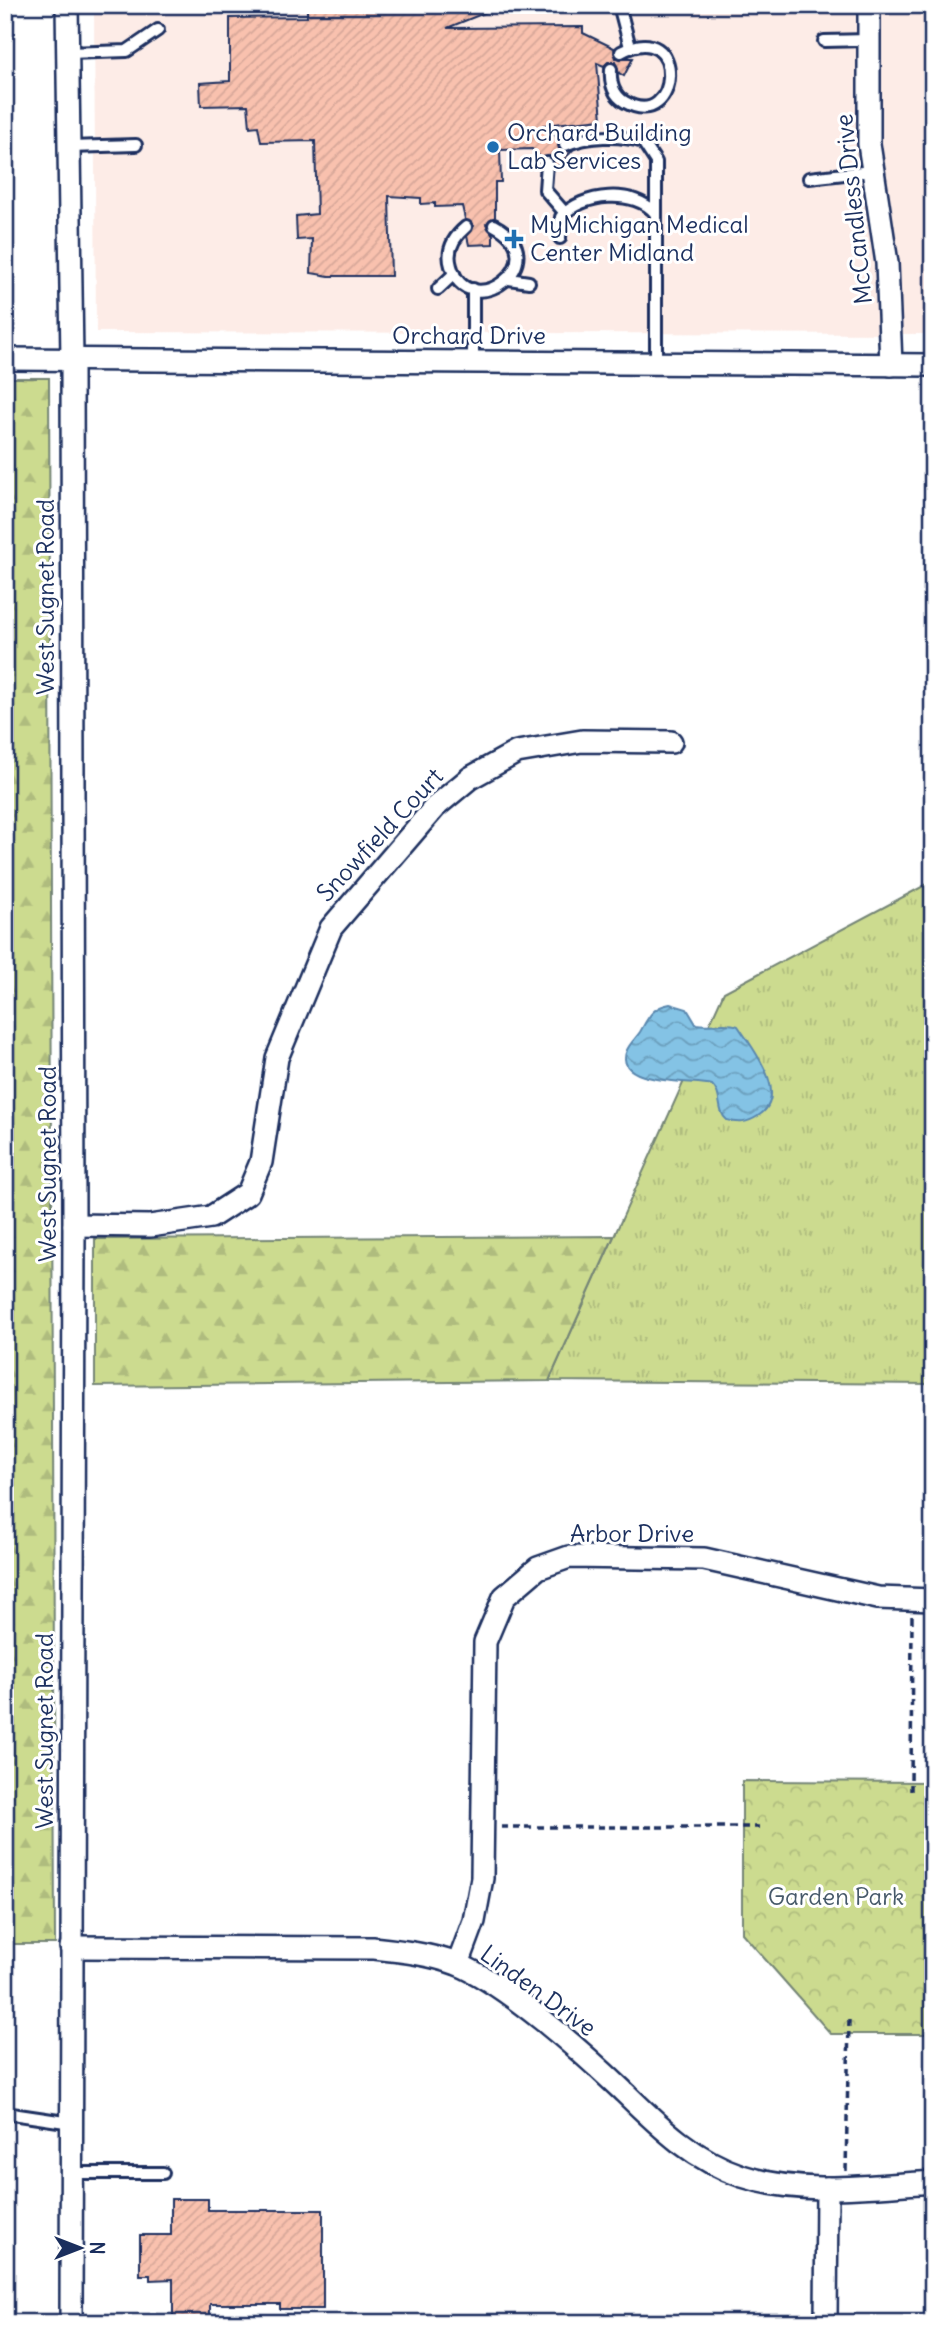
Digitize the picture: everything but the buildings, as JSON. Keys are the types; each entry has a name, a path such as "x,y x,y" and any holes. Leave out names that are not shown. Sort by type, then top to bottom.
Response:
{"street":[{"name":"West Sugnet Road","path":"67,5 72,360 74,1226 71,2323"},
{"name":"McCandless Drive","path":"869,5 871,172 887,263 891,365"},
{"name":"Orchard Drive","path":"5,359 933,365"},
{"name":"Snowfield Court","path":"74,1226 150,1226 211,1217 247,1193 261,1162 277,1058 331,928 435,807 470,778 517,752 582,741 671,742"},
{"name":"Arbor Drive","path":"457,1964 474,1921 482,1878 485,1642 504,1597 538,1567 569,1557 704,1559 843,1592 878,1598 922,1600"},
{"name":"Linden Drive","path":"71,1947 373,1948 418,1954 457,1964 491,1983 545,2023 621,2088 660,2128 700,2156 740,2175 782,2186 837,2188 933,2182"},
{"path":"826,2323 837,2188"}],"lane":[{"path":"611,69 613,89 626,103 646,106 664,96 671,78 666,58 650,46 626,49 619,5"},
{"path":"68,53 127,51 159,30"},
{"path":"824,41 869,40"},
{"path":"565,145 614,137 643,142 656,162 656,363"},
{"path":"69,147 136,145"},
{"path":"547,163 545,190 565,213"},
{"path":"809,178 871,172"},
{"path":"560,238 561,217 586,200 630,197 648,204 656,214"},
{"path":"466,228 458,234 450,254 454,274 473,289 492,289 509,279 517,259 511,238 494,225"},
{"path":"438,289 454,274"},
{"path":"509,279 529,282"},
{"path":"473,289 473,362"},
{"path":"5,2113 72,2123"},
{"path":"72,2173 163,2174"}],"path":[{"path":"911,1791 922,1600"},
{"path":"482,1826 759,1827"},
{"path":"837,2188 849,2020"}],"shaded area":[{"name":"MyMichigan Medical Center Midland","path":"94,5 933,5 933,334 96,332"}],"green space":[{"path":"5,378 49,378 55,1944 5,1944"},
{"path":"933,881 933,1384 549,1381 724,992"},
{"path":"614,1236 549,1381 95,1386 95,1239"},
{"name":"Garden Park","path":"742,1781 933,1782 933,2034 831,2034 742,1933"}],"water":[{"path":"670,1004 687,1009 696,1024 738,1026 760,1059 770,1084 771,1096 767,1107 758,1116 743,1122 727,1120 712,1085 657,1079 631,1070 625,1062 628,1047 651,1014"}],"place":[{"name":"Orchard Building Lab Services","path":"493,147"},
{"name":"MyMichigan Medical Center Midland","path":"514,239"}]}
